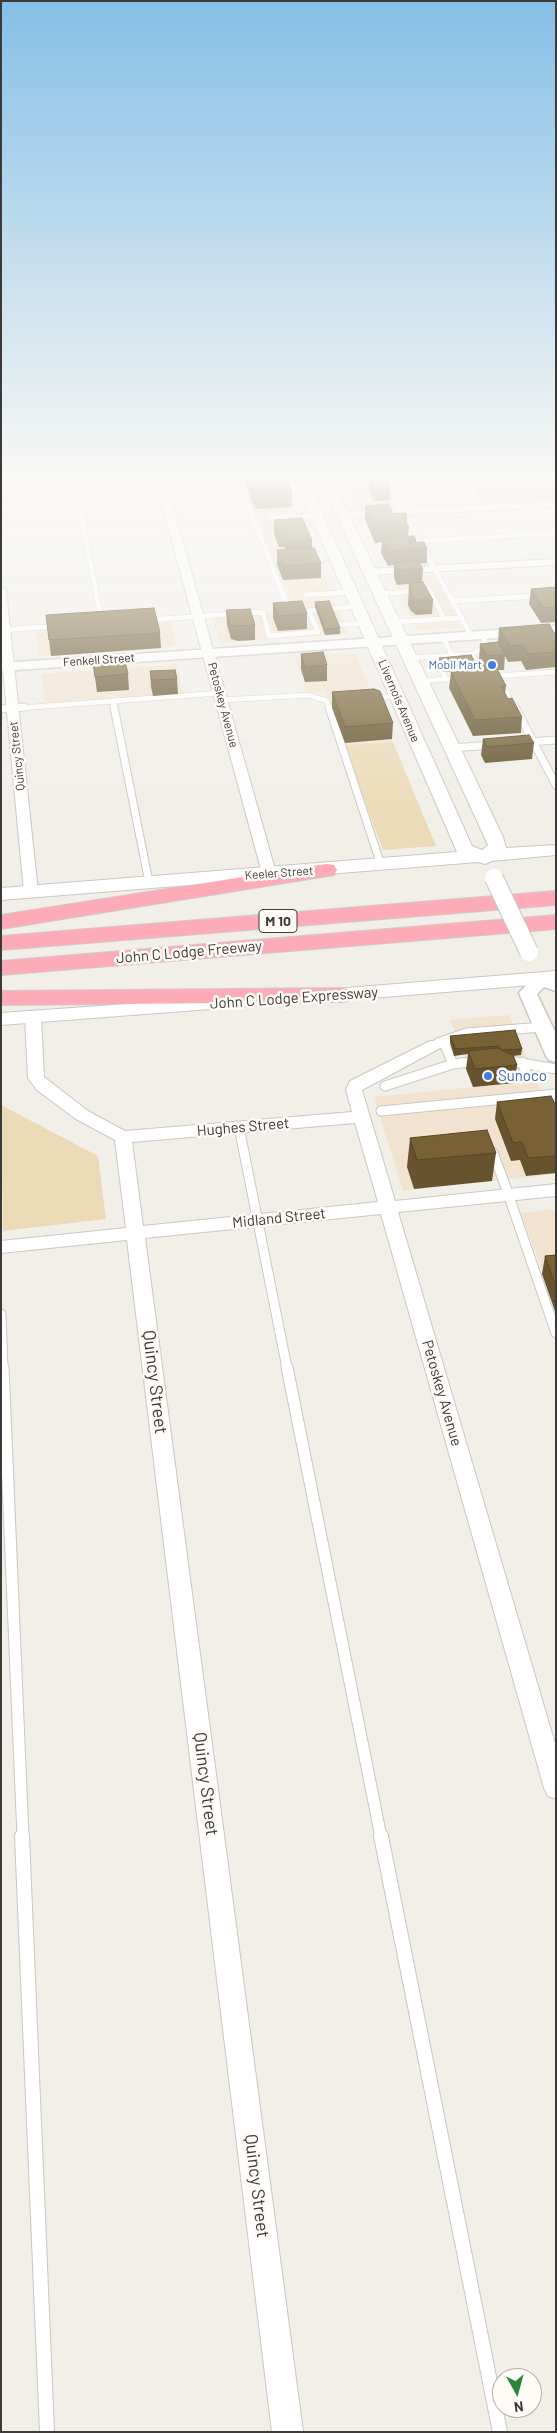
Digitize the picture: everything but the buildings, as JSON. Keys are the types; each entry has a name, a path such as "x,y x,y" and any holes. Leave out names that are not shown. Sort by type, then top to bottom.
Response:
{"highway":[{"path":"1,922 326,870"},
{"name":"John C Lodge Freeway","path":"1,943 556,898"},
{"name":"John C Lodge Freeway","path":"1,968 556,922"},
{"path":"1,998 343,995"}],"main road":[{"name":"Livernois Avenue","path":"351,593 464,849 484,857 498,847 380,594"},
{"path":"383,665 404,687 439,766 445,770 462,770"},
{"name":"Keeler Street","path":"1,894 326,870 556,850"},
{"path":"484,857 529,952 551,981"},
{"name":"John C Lodge Expressway","path":"1,1019 551,981"}],"street":[{"name":"Quincy Street","path":"1,593 7,708 31,892"},
{"name":"Petoskey Avenue","path":"192,593 269,873"},
{"name":"Fenkell Street","path":"5,666 209,653 297,640 401,640 556,630"},
{"path":"551,981 528,993 556,1056"},
{"path":"33,1017 36,1078 43,1086 82,1115 124,1137"},
{"name":"Petoskey Avenue","path":"439,1042 356,1085 354,1090 556,1788"},
{"name":"Hughes Street","path":"124,1137 362,1117"},
{"name":"Quincy Street","path":"124,1137 288,2432"},
{"name":"Midland Street","path":"1,1247 556,1190"}],"lane":[{"path":"96,593 102,623"},
{"path":"282,593 286,602"},
{"path":"305,595 343,593"},
{"path":"380,594 398,593"},
{"path":"431,593 444,619"},
{"path":"410,658 434,657 454,659 487,647 462,618 447,593"},
{"path":"452,601 556,595"},
{"path":"330,609 357,606"},
{"path":"141,621 263,612 269,636 297,640 318,632 319,627 309,610 316,610"},
{"path":"393,622 462,618"},
{"path":"92,624 112,622"},
{"path":"337,625 365,623"},
{"path":"3,630 63,626"},
{"path":"443,637 454,659"},
{"path":"420,681 484,677 472,654"},
{"path":"434,657 446,679"},
{"path":"460,671 464,678"},
{"path":"556,672 498,676 556,785"},
{"path":"7,708 113,701 309,695 320,697 327,701 335,701"},
{"path":"361,699 397,696"},
{"path":"113,701 149,882"},
{"path":"327,701 381,865"},
{"path":"523,742 556,740"},
{"path":"451,748 504,744"},
{"path":"453,1064 439,1042 506,1034 543,1027"},
{"path":"495,1052 498,1060 518,1059 556,1069"},
{"path":"385,1086 477,1058 490,1060"},
{"path":"518,1059 528,1077"},
{"path":"389,1068 406,1079"},
{"path":"381,1111 556,1094"},
{"path":"239,1127 500,2432"},
{"path":"480,1142 493,1153 556,1333"},
{"path":"1,1314 47,2432"}],"shaded area":[{"path":"287,593 331,593 349,634 220,643 212,617 294,611"},
{"path":"399,593 443,593 461,627 417,630"},
{"path":"170,621 176,646 39,656 36,630"},
{"path":"355,653 393,742 344,745 325,691 307,693 294,657"},
{"path":"177,664 184,693 45,703 41,674"},
{"path":"393,742 436,846 383,850 344,745"},
{"path":"509,1015 556,1128 556,1174 403,1191 374,1097 475,1087 450,1020"},
{"path":"1,1105 98,1156 106,1219 3,1231"},
{"path":"556,1209 556,1309 521,1213"}],"place":[{"name":"Mobil Mart","path":"492,665"},
{"name":"Sunoco","path":"488,1076"}]}
